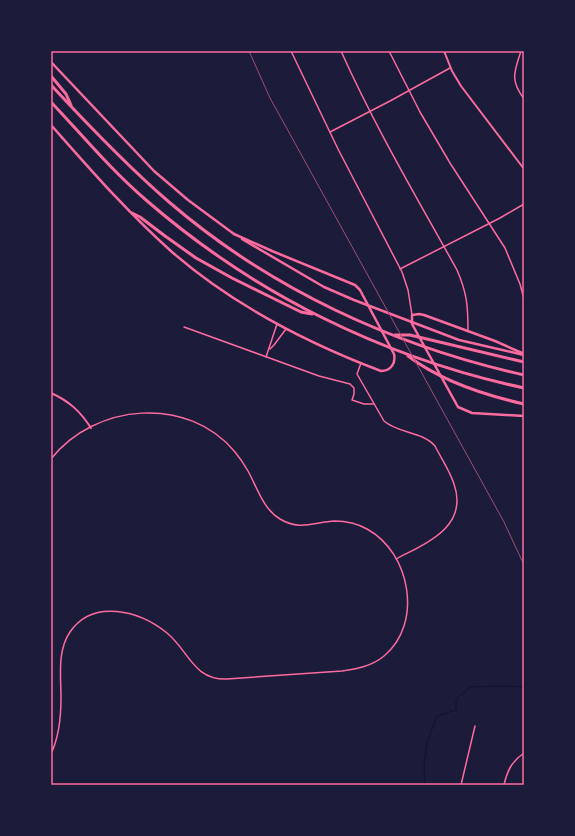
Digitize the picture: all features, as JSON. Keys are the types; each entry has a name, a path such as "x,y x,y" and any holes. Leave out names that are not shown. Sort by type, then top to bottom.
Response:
{"highway":[{"path":"51,76 66,94 72,108"},
{"path":"51,85 121,158 179,211 219,241 280,280 330,307 391,335 472,362 524,375"},
{"path":"51,102 119,176 146,201 217,256 315,314 378,343 406,355 471,375 524,388"},
{"path":"132,213 140,217 180,247 214,268 301,312 315,314"},
{"path":"391,335 410,335 429,341 524,362"},
{"path":"406,355 424,368 462,386 524,404"}],"main road":[{"path":"51,62 154,171 188,200 234,234 256,248 324,287 354,300 459,340 524,354"},
{"path":"51,125 105,186 132,213 186,263 243,304 277,324 361,363 381,371 385,371 392,366 395,358 392,350 360,290 349,282 234,234"},
{"path":"524,354 424,315 412,315 412,324 458,407 472,413 524,416"}],"street":[{"path":"291,51 330,132 400,269 408,290 412,315"},
{"path":"340,51 370,112 462,281 468,305 468,331"},
{"path":"389,51 409,91 450,163 505,248 520,284 524,299"},
{"path":"444,51 450,68 461,86 524,170"},
{"path":"521,51 514,77 517,88 524,99"},
{"path":"330,132 450,68"},
{"path":"400,269 524,204"},
{"path":"266,357 270,349 277,324"},
{"path":"184,327 319,376 350,384 354,388 352,400 364,404 374,404"},
{"path":"270,349 286,328"},
{"path":"361,363 357,374 384,422 423,437 431,442 435,446 454,483 456,490 454,515 447,528 438,536 396,559"},
{"path":"51,393 61,397 78,409 91,428"},
{"path":"51,459 67,443 91,428 121,416 144,412 173,415 193,421 211,431 234,451 248,471 265,503 279,518 286,522 300,526 335,521 349,522 358,525 376,535 384,542 396,559 402,573 407,595 406,617 402,631 396,643 384,656 370,665 352,670 220,680 202,673 196,668 166,632 139,617 123,612 107,611 90,615 73,627 64,643 62,652 60,712 56,739 51,754"},
{"path":"461,785 475,726"},
{"path":"504,785 511,766 515,760 524,753"}],"waterway":[{"path":"425,785 424,766 427,743 437,716 456,710 456,699 470,687 524,687"}],"railway":[{"path":"249,51 270,98 504,522 524,565"}]}
